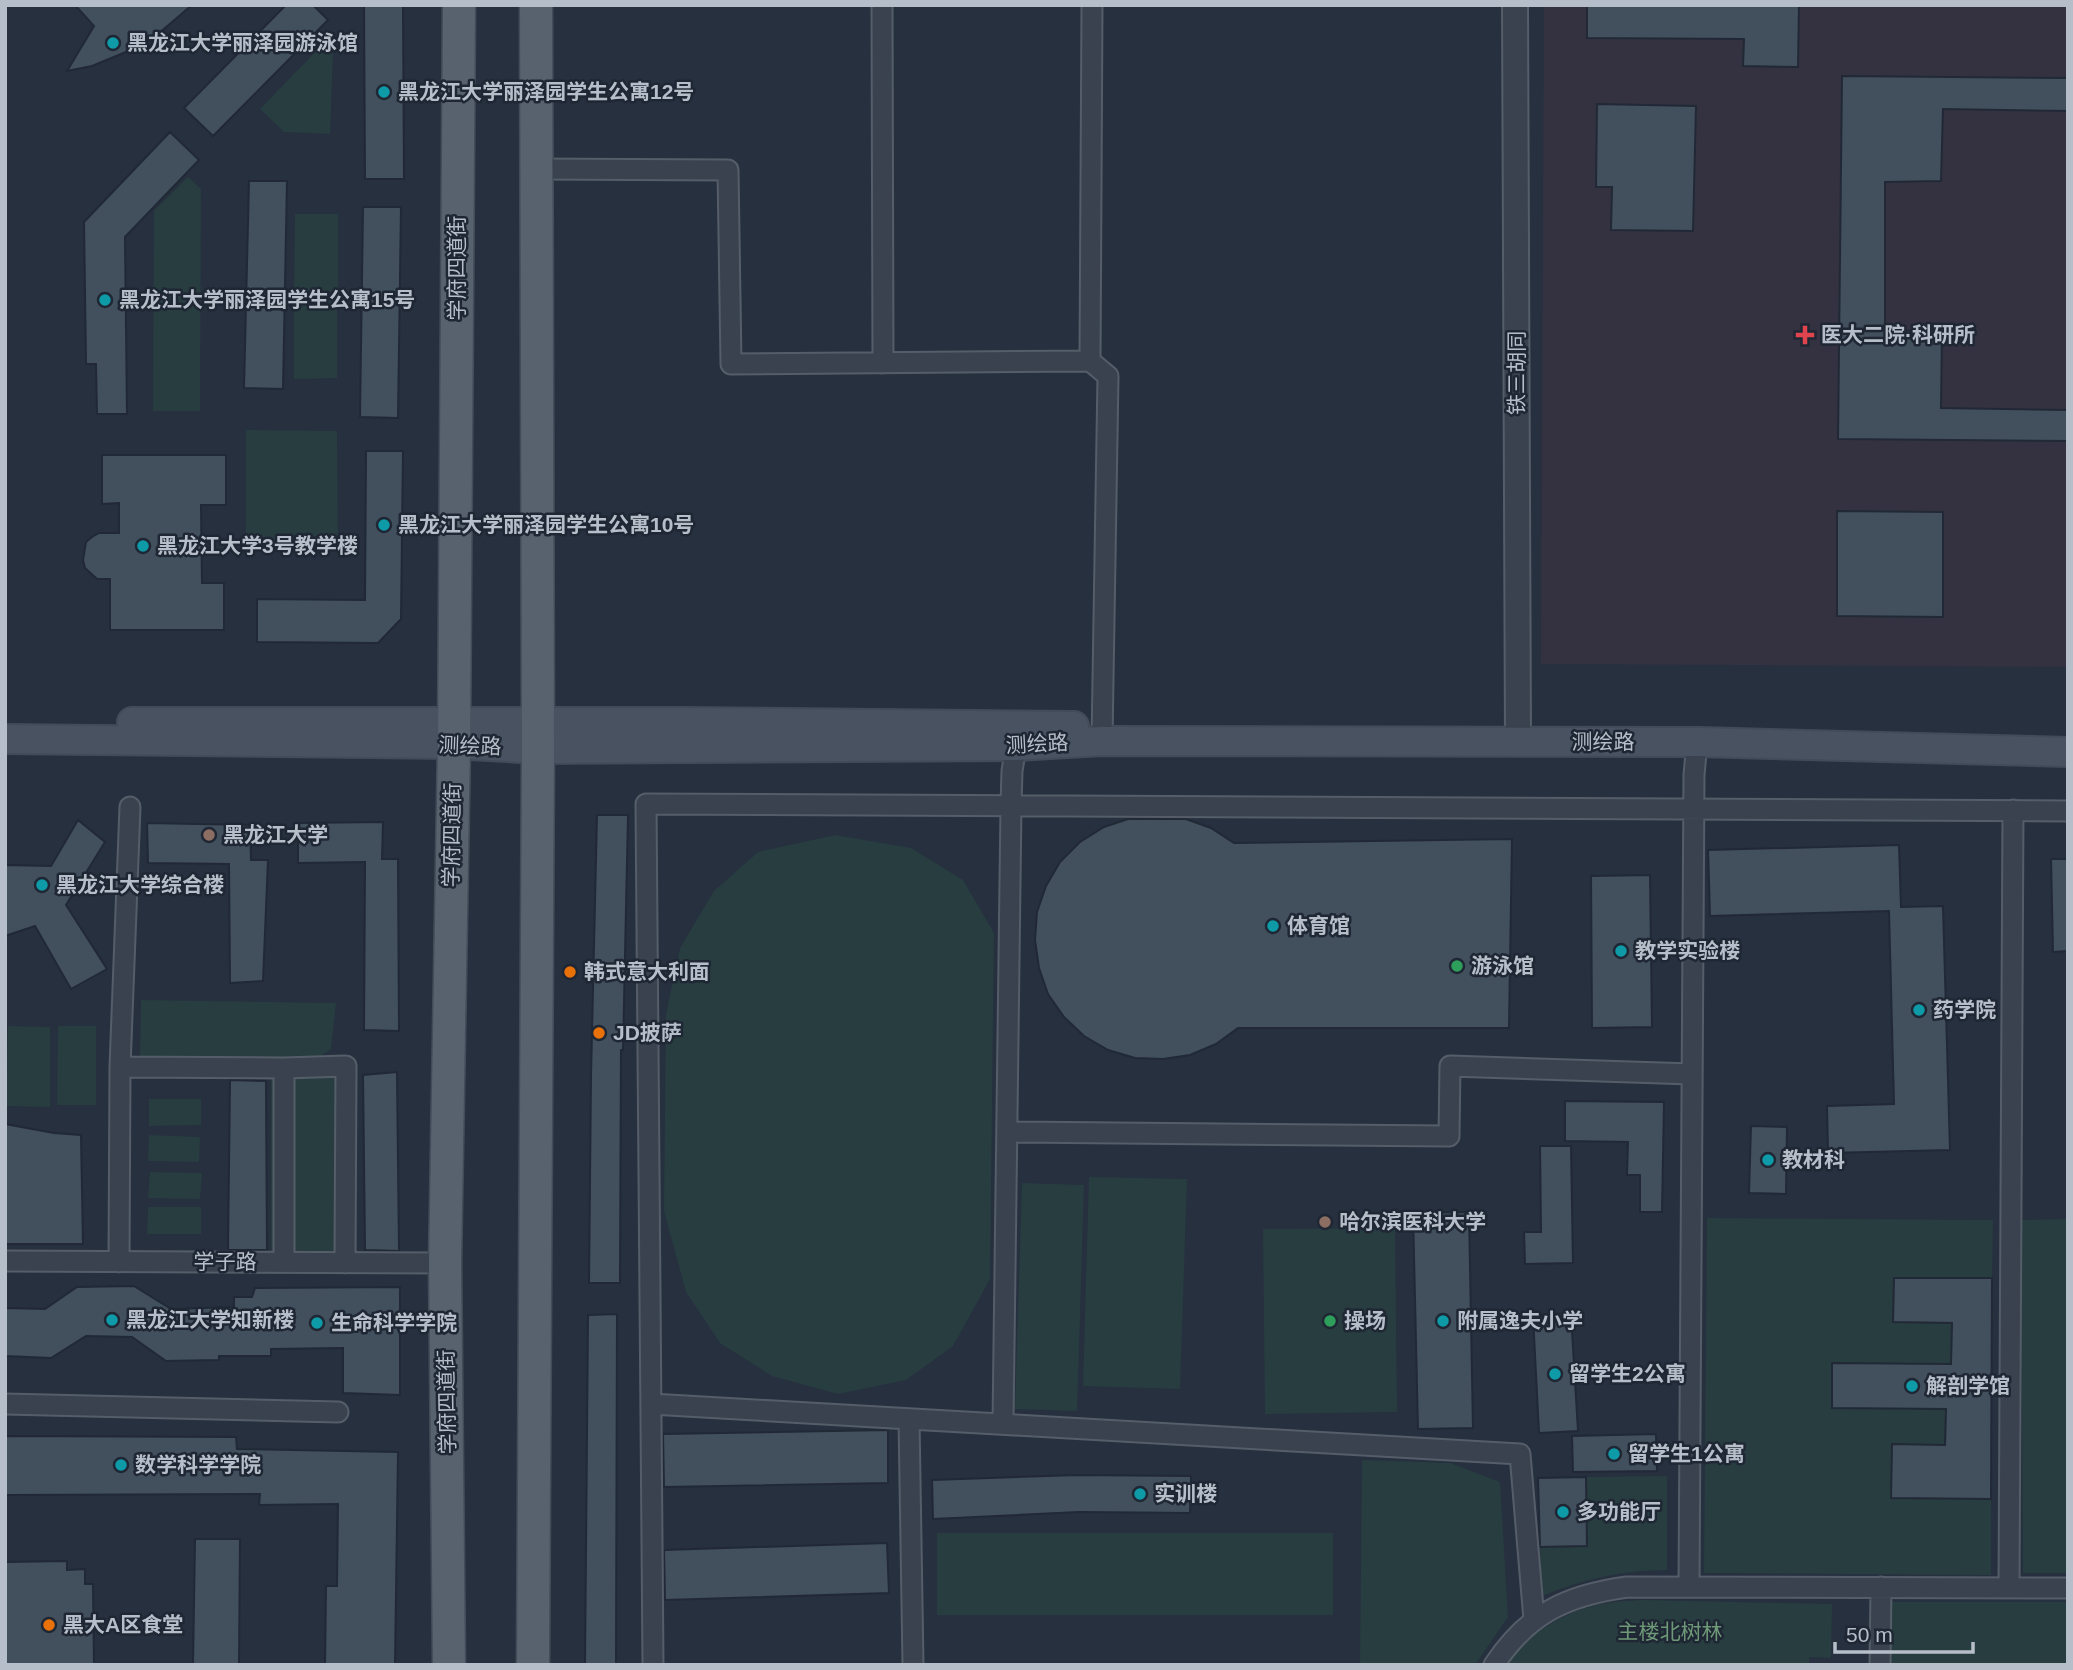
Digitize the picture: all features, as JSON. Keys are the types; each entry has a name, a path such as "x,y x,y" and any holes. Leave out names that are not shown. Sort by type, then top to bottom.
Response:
{"main road":[{"name":"学府四道街","path":"449,1665 445,1263 454,733 459,5"},
{"path":"533,1665 538,735 536,5"},
{"name":"测绘路","path":"5,721 1016,746 1102,733"},
{"name":"测绘路","path":"5,739 454,733"},
{"name":"测绘路","path":"538,735 2068,735"},
{"name":"测绘路","path":"1518,736 2068,752"}],"street":[{"path":"882,5 883,363"},
{"path":"1090,362 1092,5"},
{"name":"铁三胡同","path":"1515,5 1518,736"},
{"path":"535,169 727,170 731,364 1090,362 1108,376 1102,733"},
{"path":"1689,1587 1694,809 1697,742"},
{"path":"1003,1424 1011,805 1016,746"},
{"path":"653,1665 646,804 2068,811"},
{"path":"118,1262 120,1067 130,807"},
{"path":"2009,1588 2013,810"},
{"path":"120,1067 346,1066 345,1263"},
{"path":"1007,1132 1449,1136 1450,1066 1692,1074"},
{"path":"284,1068 284,1262"},
{"name":"学子路","path":"5,1261 445,1263"},
{"path":"5,1404 338,1412"},
{"path":"650,1404 1520,1454 1534,1620"},
{"path":"909,1419 912,1665"},
{"path":"1494,1665 1507,1646 1534,1620 1560,1604 1591,1592 1627,1587 2068,1588"},
{"path":"1880,1665 1881,1587"}],"shaded area":[{"name":"医大二院·科研所","path":"1544,5 2068,5 2068,667 1541,664"}],"green space":[{"path":"323,44 333,54 330,134 284,132 260,109"},
{"path":"188,177 201,189 200,411 153,411 154,211"},
{"path":"295,214 338,214 338,291 294,291"},
{"path":"294,300 337,300 337,378 294,379"},
{"path":"246,430 337,431 338,552 246,551"},
{"path":"835,835 911,848 963,880 994,933 990,1279 953,1346 906,1380 838,1394 772,1376 720,1343 686,1292 664,1211 666,1014 680,948 714,891 758,852"},
{"path":"141,1000 336,1003 331,1049 310,1063 292,1069 140,1057"},
{"path":"8,1026 50,1027 50,1107 6,1106"},
{"path":"58,1026 96,1026 96,1105 57,1105"},
{"path":"341,1073 340,1251 271,1252 271,1076"},
{"path":"149,1099 201,1099 201,1125 149,1126"},
{"path":"149,1135 200,1137 199,1162 148,1161"},
{"path":"150,1172 202,1173 200,1199 148,1198"},
{"path":"1089,1177 1187,1179 1180,1389 1083,1386"},
{"path":"1022,1183 1084,1185 1077,1411 1015,1409"},
{"path":"148,1207 201,1207 201,1234 147,1234"},
{"path":"1707,1218 1993,1220 1992,1278 1894,1278 1893,1322 1952,1323 1951,1364 1832,1408 1946,1409 1945,1445 1892,1445 1892,1498 1991,1499 1991,1575 1704,1573"},
{"path":"2068,1219 2068,1573 2023,1573 2021,1220"},
{"name":"操场","path":"1395,1228 1397,1412 1265,1414 1263,1229"},
{"path":"1362,1460 1450,1463 1500,1482 1508,1617 1475,1665 1360,1665"},
{"path":"1667,1476 1667,1570 1604,1577 1542,1596 1540,1547 1587,1545 1586,1477"},
{"path":"937,1533 1333,1533 1333,1615 937,1615"},
{"name":"主楼北树林","path":"1641,1600 1832,1604 1831,1658 1809,1657 1809,1665 1508,1665 1516,1653 1537,1633 1561,1618 1588,1607"},
{"path":"1889,1602 2068,1602 2068,1665 1889,1665"}],"building":[{"name":"黑龙江大学丽泽园游泳馆","path":"75,5 192,5 158,34 126,52 92,66 67,71 94,26"},
{"path":"286,5 313,5 328,20 213,136 184,108"},
{"name":"黑龙江大学丽泽园学生公寓12号","path":"364,5 403,5 404,179 365,179"},
{"path":"1587,5 1799,5 1798,67 1743,66 1744,39 1587,38"},
{"path":"1842,76 2068,78 2068,111 1943,109 1941,181 1885,182 1885,331 1942,330 1941,408 2068,410 2068,441 1838,439"},
{"path":"1597,104 1696,106 1693,231 1611,230 1612,187 1596,187"},
{"name":"黑龙江大学丽泽园学生公寓15号","path":"170,132 199,160 125,237 127,414 97,414 96,364 86,364 84,222"},
{"path":"249,181 287,181 283,389 244,388"},
{"path":"363,207 401,207 398,418 360,417"},
{"name":"黑龙江大学丽泽园学生公寓10号","path":"366,451 403,451 401,619 378,643 257,642 257,599 365,600"},
{"name":"黑龙江大学3号教学楼","path":"102,455 226,455 226,505 201,505 202,583 224,583 224,630 110,630 110,579 97,579 85,568 83,560 86,542 92,537 99,533 119,533 119,503 102,504"},
{"path":"1837,511 1943,512 1943,617 1837,616"},
{"path":"597,815 628,815 621,1050 620,1283 589,1283"},
{"name":"体育馆","path":"1128,819 1186,819 1211,828 1234,843 1512,839 1509,1028 1238,1028 1216,1044 1190,1055 1163,1059 1135,1058 1108,1050 1084,1036 1064,1017 1048,994 1039,968 1035,940 1037,912 1046,886 1060,862 1080,842 1104,827"},
{"name":"黑龙江大学综合楼","path":"78,820 105,842 66,905 107,969 71,989 35,926 5,936 5,865 51,866"},
{"path":"383,822 382,859 398,859 399,1031 364,1030 365,862 298,863 298,823"},
{"path":"147,823 250,825 251,860 268,860 263,981 230,983 229,864 148,863"},
{"name":"药学院","path":"1899,845 1901,907 1943,906 1950,1150 1828,1153 1827,1106 1894,1104 1889,911 1710,916 1708,850"},
{"path":"2051,859 2068,859 2068,951 2053,952"},
{"name":"教学实验楼","path":"1650,875 1652,1027 1592,1028 1591,876"},
{"path":"397,1072 399,1251 365,1250 363,1075"},
{"path":"230,1080 266,1081 267,1250 228,1250"},
{"path":"1565,1101 1664,1102 1662,1212 1640,1212 1640,1175 1627,1175 1628,1142 1565,1141"},
{"path":"5,1124 81,1135 83,1244 5,1244"},
{"name":"教材科","path":"1751,1126 1787,1127 1786,1194 1749,1193"},
{"path":"1540,1146 1571,1146 1573,1263 1525,1264 1524,1232 1541,1232"},
{"name":"附属逸夫小学","path":"1469,1212 1473,1428 1418,1429 1413,1213"},
{"name":"解剖学馆","path":"1894,1278 1992,1278 1991,1499 1891,1498 1892,1444 1945,1445 1946,1409 1832,1408 1832,1363 1951,1364 1952,1323 1893,1322"},
{"path":"134,1286 171,1309 234,1307 234,1297 252,1297 255,1288 400,1287 400,1395 343,1393 343,1348 271,1349 271,1356 219,1356 219,1360 166,1361 132,1337 86,1336 51,1358 5,1356 5,1308 45,1309 77,1287"},
{"path":"617,1314 616,1665 585,1665 588,1315"},
{"name":"留学生2公寓","path":"1571,1314 1578,1431 1539,1433 1533,1316"},
{"path":"888,1430 888,1483 664,1487 663,1434"},
{"name":"留学生1公寓","path":"1656,1434 1657,1471 1573,1472 1572,1436"},
{"path":"5,1436 236,1437 237,1449 398,1452 395,1665 325,1665 326,1586 337,1586 338,1504 259,1505 260,1494 5,1495"},
{"path":"1078,1475 1191,1476 1190,1513 1079,1512 933,1519 932,1480"},
{"name":"多功能厅","path":"1586,1477 1587,1546 1540,1547 1538,1478"},
{"path":"195,1539 240,1539 239,1665 193,1665"},
{"path":"887,1543 889,1593 665,1600 664,1550"},
{"name":"黑大A区食堂","path":"67,1561 67,1570 85,1569 85,1584 93,1584 94,1665 5,1665 5,1562"}],"place":[{"name":"黑龙江大学丽泽园游泳馆","path":"113,43"},
{"name":"黑龙江大学丽泽园学生公寓12号","path":"384,92"},
{"name":"黑龙江大学丽泽园学生公寓15号","path":"105,300"},
{"name":"医大二院·科研所","path":"1805,335"},
{"name":"黑龙江大学丽泽园学生公寓10号","path":"384,525"},
{"name":"黑龙江大学3号教学楼","path":"143,546"},
{"name":"黑龙江大学","path":"209,835"},
{"name":"黑龙江大学综合楼","path":"42,885"},
{"name":"体育馆","path":"1273,926"},
{"name":"教学实验楼","path":"1621,951"},
{"name":"游泳馆","path":"1457,966"},
{"name":"韩式意大利面","path":"570,972"},
{"name":"药学院","path":"1919,1010"},
{"name":"JD披萨","path":"599,1033"},
{"name":"教材科","path":"1768,1160"},
{"name":"哈尔滨医科大学","path":"1325,1222"},
{"name":"黑龙江大学知新楼","path":"112,1320"},
{"name":"操场","path":"1330,1321"},
{"name":"附属逸夫小学","path":"1443,1321"},
{"name":"生命科学学院","path":"317,1323"},
{"name":"留学生2公寓","path":"1555,1374"},
{"name":"解剖学馆","path":"1912,1386"},
{"name":"留学生1公寓","path":"1614,1454"},
{"name":"数学科学学院","path":"121,1465"},
{"name":"实训楼","path":"1140,1494"},
{"name":"多功能厅","path":"1563,1512"},
{"name":"黑大A区食堂","path":"49,1625"}]}
